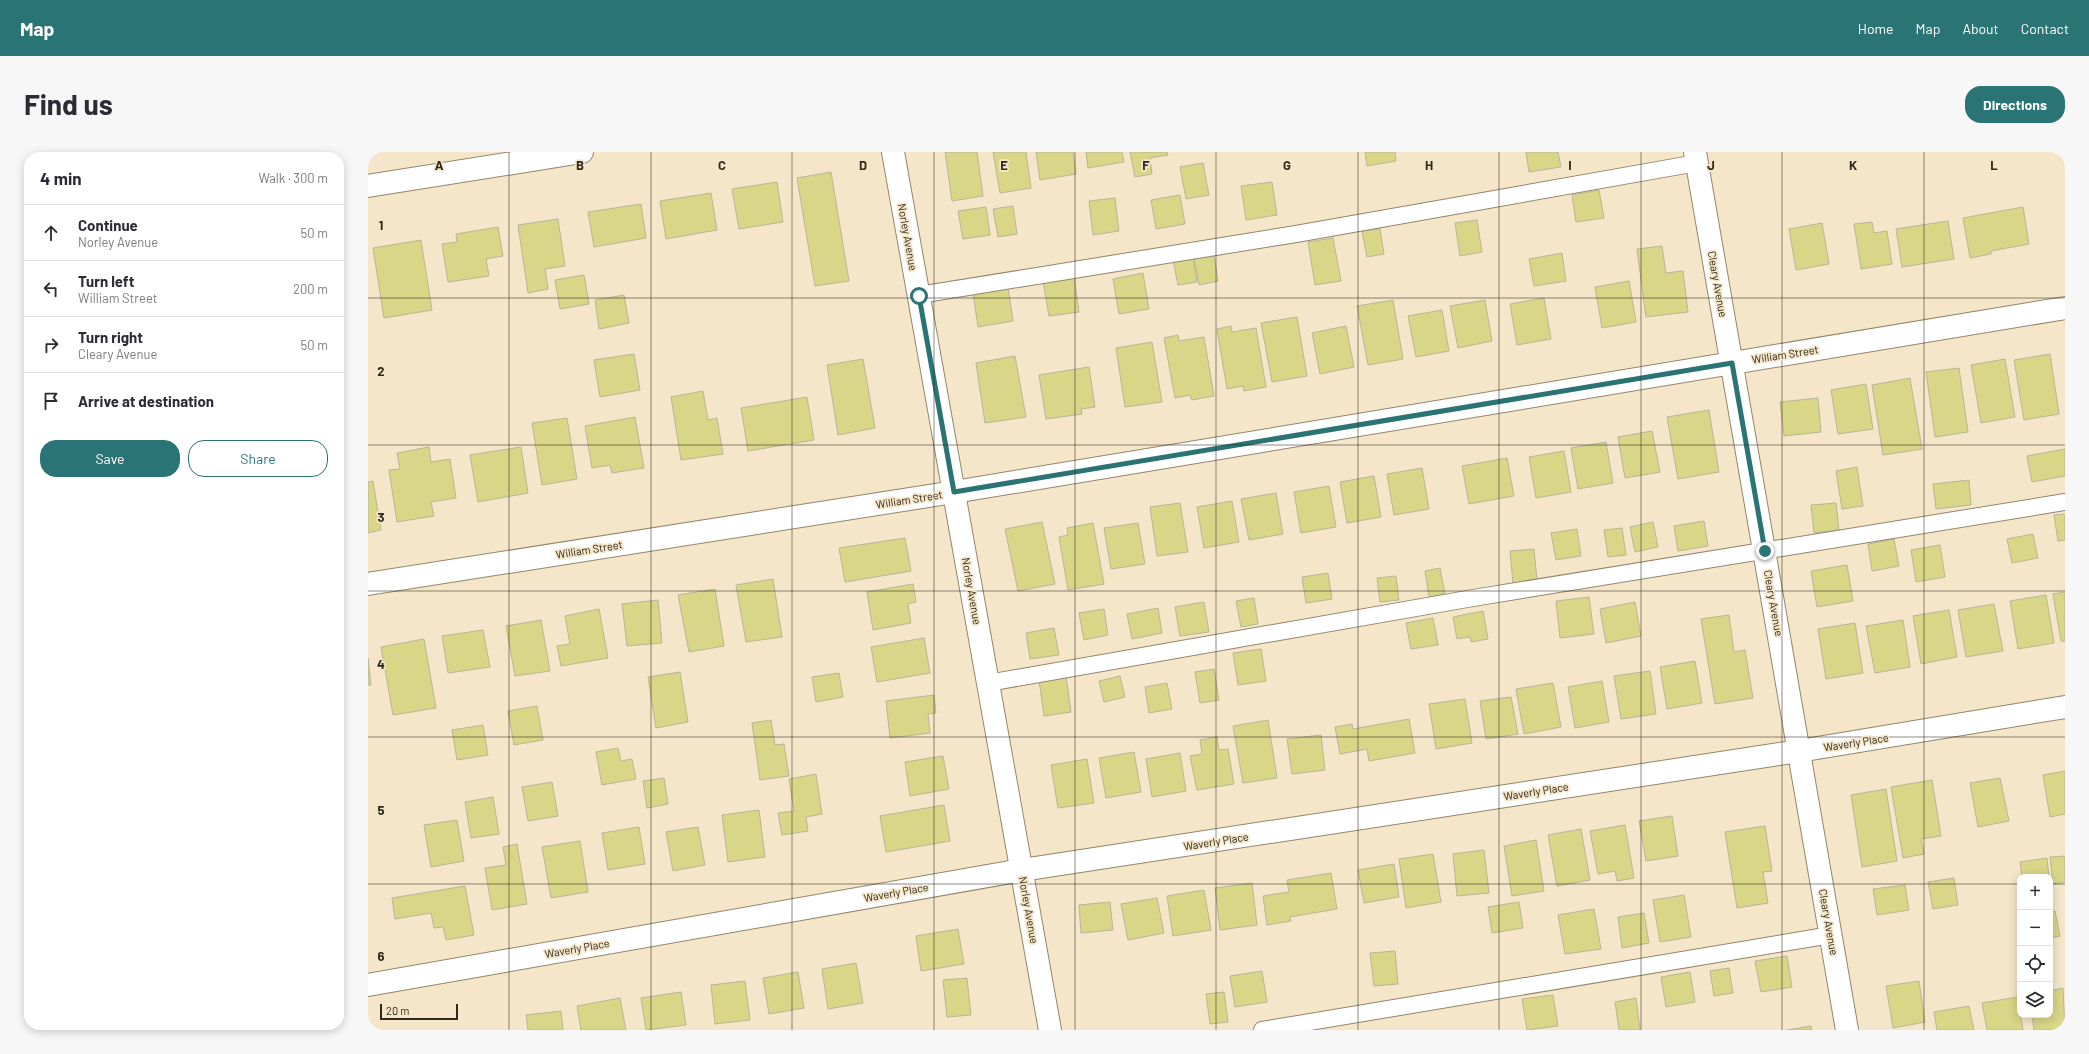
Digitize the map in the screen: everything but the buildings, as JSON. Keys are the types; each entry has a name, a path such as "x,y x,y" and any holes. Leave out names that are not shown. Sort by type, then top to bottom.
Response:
{"street":[{"path":"368,186 582,152"},
{"name":"Norley Avenue","path":"893,152 1050,1030"},
{"name":"Cleary Avenue","path":"1696,158 1847,1030"},
{"name":"William Street","path":"368,584 954,492 2065,308"},
{"name":"Waverly Place","path":"368,985 1022,870 1799,751 2065,707"}],"lane":[{"path":"919,296 1296,234 1696,158"},
{"path":"988,683 1473,598 2065,502"},
{"path":"1262,1030 1831,935"}],"route":[{"path":"919,296 954,492 1732,363 1765,551"}]}
